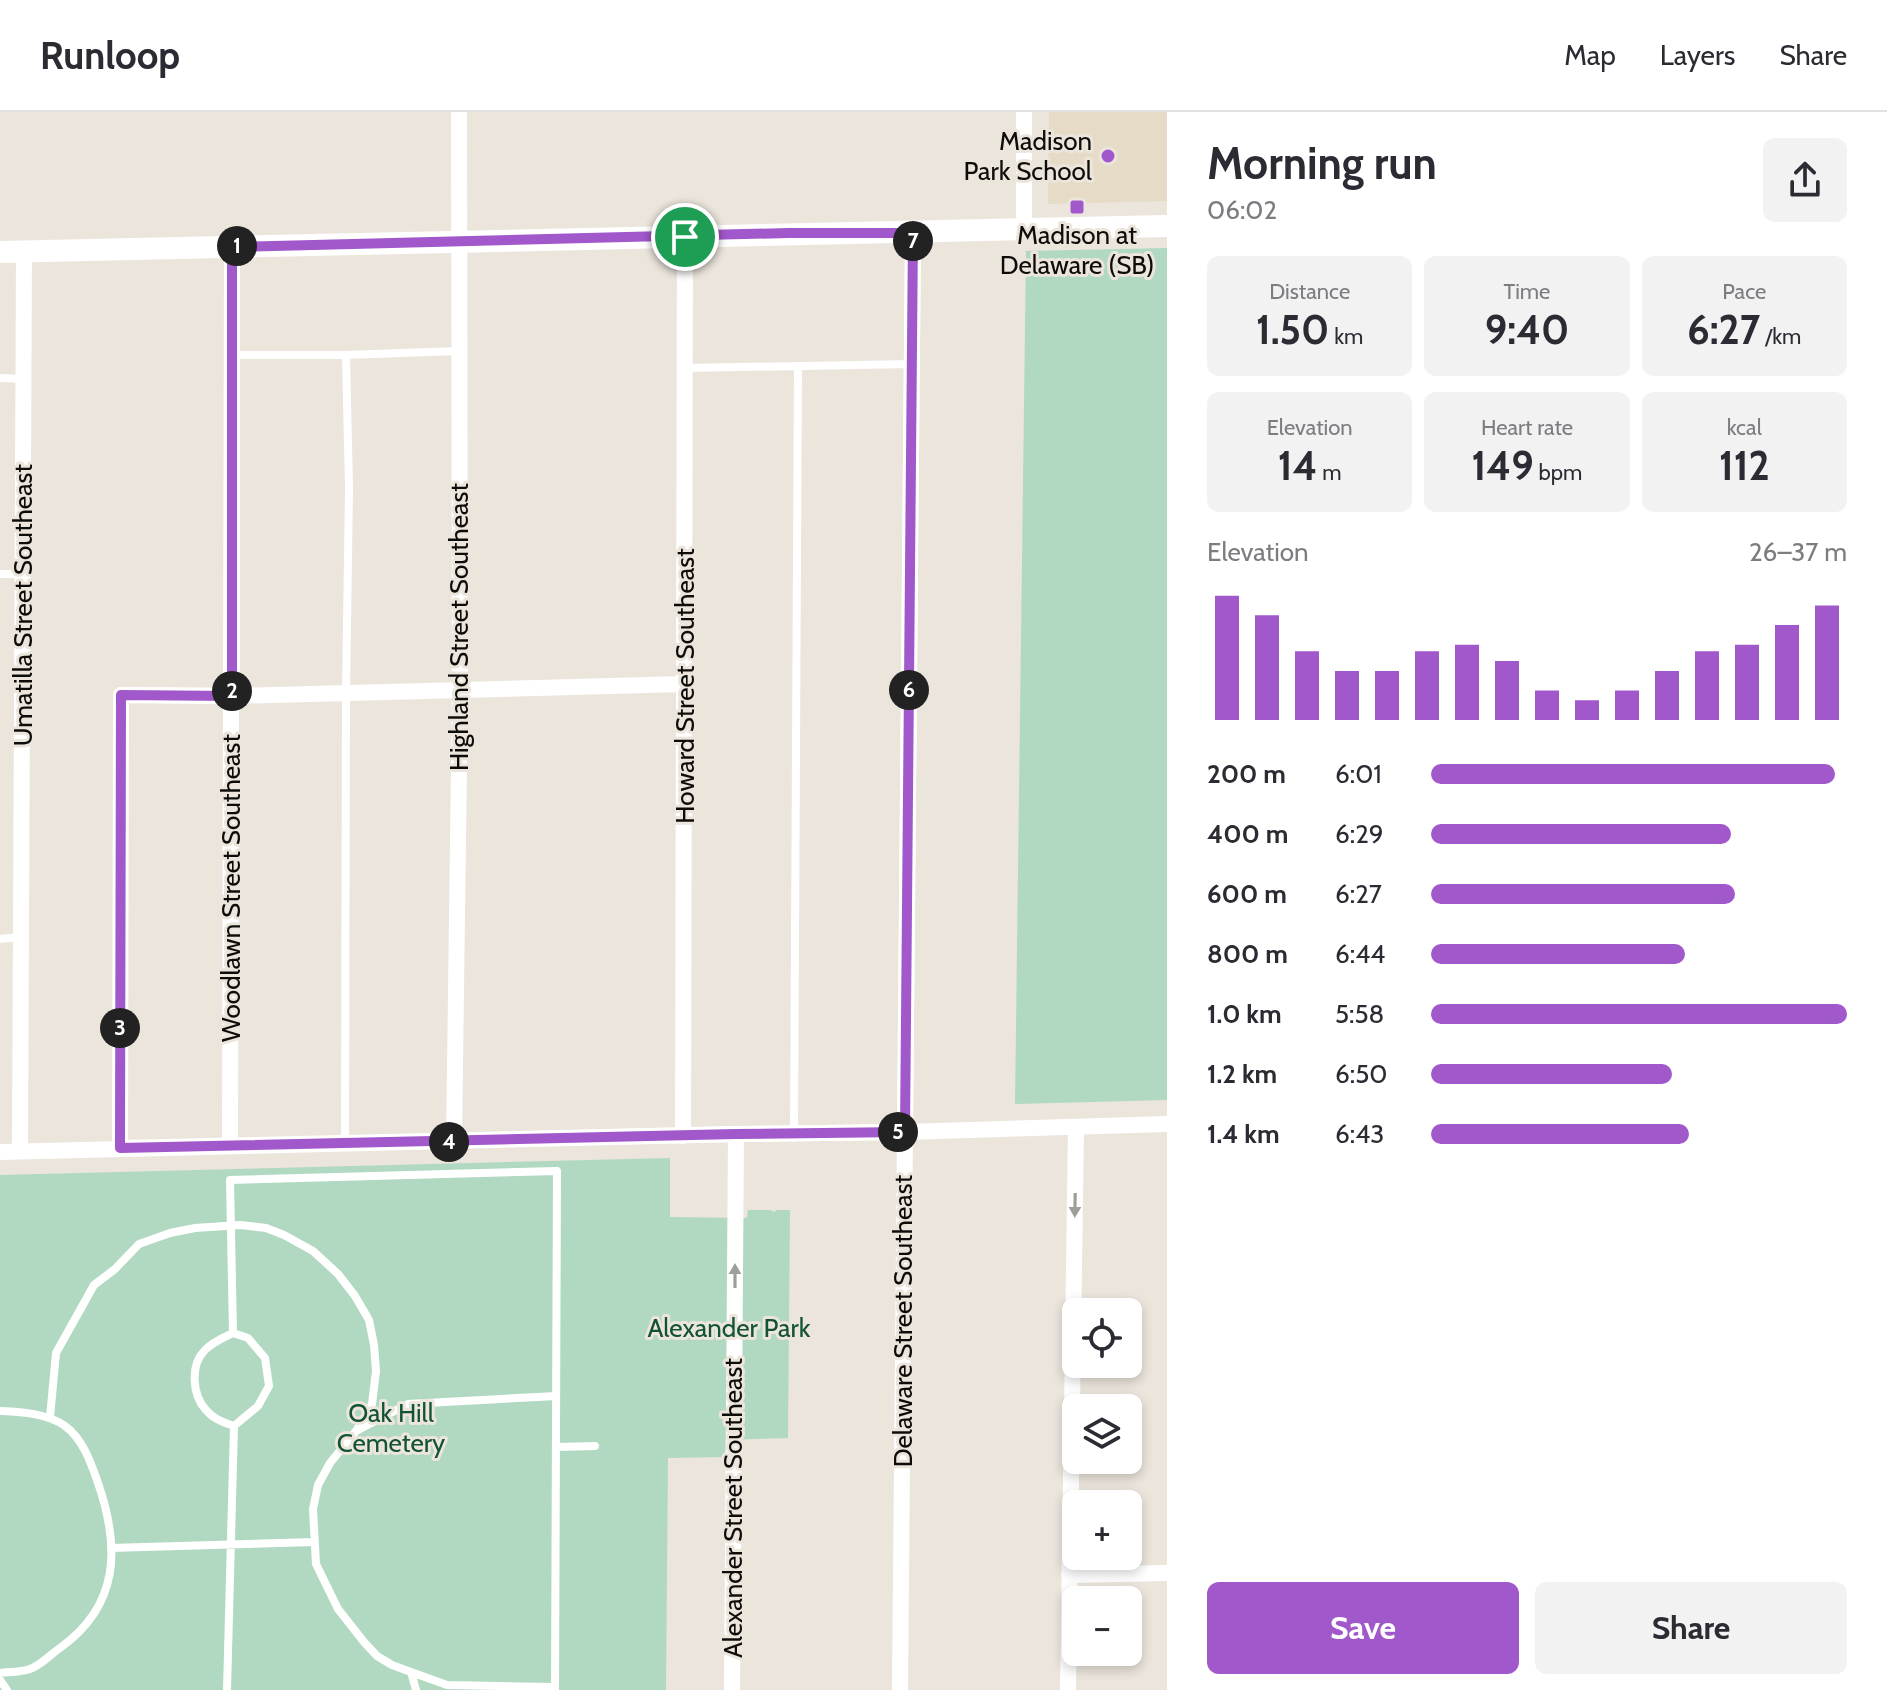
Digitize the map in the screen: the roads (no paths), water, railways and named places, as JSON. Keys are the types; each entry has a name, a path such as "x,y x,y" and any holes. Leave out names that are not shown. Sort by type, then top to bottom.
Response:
{"street":[{"name":"Highland Street Southeast","path":"454,1142 460,690 459,112"},
{"path":"1024,112 1024,229"},
{"path":"0,252 1167,226"},
{"name":"Delaware Street Southeast","path":"900,1690 913,233"},
{"name":"Howard Street Southeast","path":"683,1136 685,237"},
{"name":"Woodlawn Street Southeast","path":"230,1145 232,247"},
{"name":"Umatilla Street Southeast","path":"20,1151 24,251"},
{"path":"121,695 232,696 685,684"},
{"path":"0,1152 1167,1124"},
{"path":"1068,1690 1076,1127"},
{"name":"Alexander Street Southeast","path":"732,1690 736,1134"},
{"path":"1069,1575 1167,1573"}],"lane":[{"path":"232,355 459,351"},
{"path":"345,1143 349,489 346,355"},
{"path":"685,368 911,364"},
{"path":"794,1134 798,366"},
{"path":"0,378 23,379"},
{"path":"0,574 23,574"},
{"path":"120,1148 121,695"},
{"path":"0,939 21,937"},
{"path":"50,1417 56,1353 94,1285 139,1244 195,1228 230,1226 266,1228 294,1240 313,1251 338,1274 355,1296 369,1320 374,1345 376,1371 372,1404 356,1431 330,1463 318,1485 313,1509 316,1564 338,1609 377,1656 411,1672 447,1685 555,1688 557,1171 230,1180 230,1226 233,1333"},
{"path":"227,1690 234,1426 258,1406 269,1386 265,1358 248,1338 233,1333 202,1352 195,1370 196,1394 206,1411 221,1422 234,1426"},
{"path":"356,1431 408,1404 556,1396"},
{"path":"0,1411 50,1417 67,1427 78,1439 89,1458 107,1510 111,1548 111,1569 105,1593 94,1614 76,1636 30,1669 0,1673"},
{"path":"556,1447 595,1446"},
{"path":"111,1548 314,1542"},
{"path":"411,1672 416,1690"},
{"path":"0,1680 7,1690"}],"place":[{"name":"Madison Park School","path":"1108,156"},
{"name":"Madison at Delaware (SB)","path":"1077,207"}],"park label":[{"name":"Alexander Park","path":"729,1328"},
{"name":"Oak Hill Cemetery","path":"391,1428"}]}
